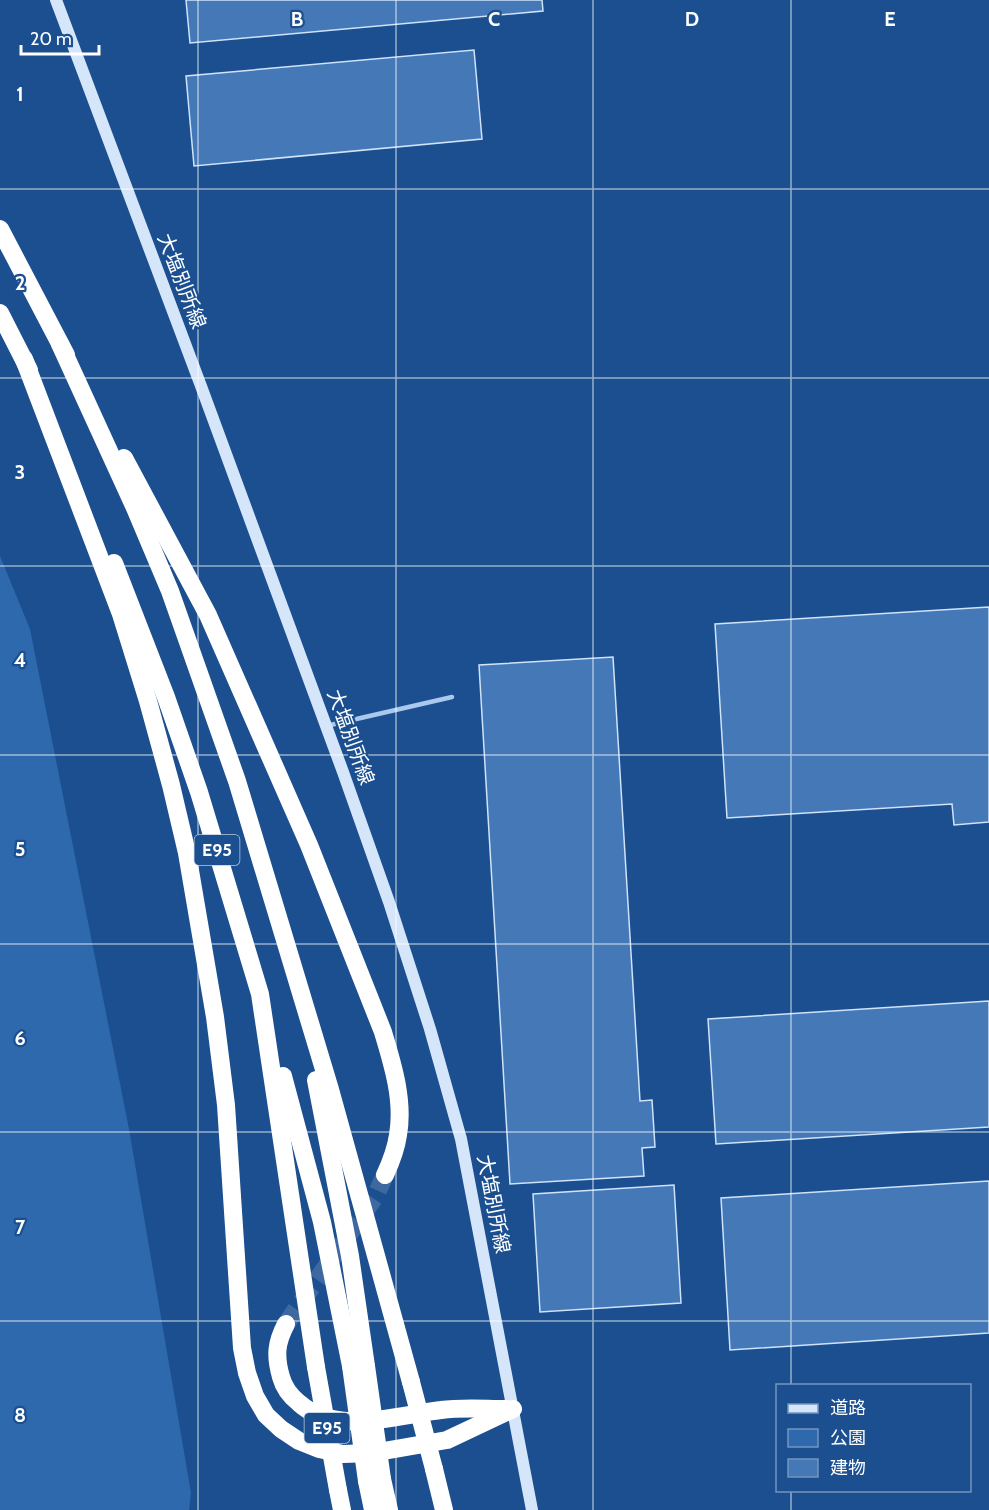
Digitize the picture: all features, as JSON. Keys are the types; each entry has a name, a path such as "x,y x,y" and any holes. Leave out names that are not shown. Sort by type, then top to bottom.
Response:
{"highway":[{"name":"E95","path":"0,229 60,344 135,507 170,591 237,781 329,1086 444,1510"},
{"name":"E95","path":"0,313 24,359 97,522 166,697 203,804 260,994 322,1222 358,1366"},
{"path":"60,344 152,508 208,615 309,845 371,1001 392,1063 399,1109 399,1133 385,1175"},
{"path":"24,359 121,614 148,701 187,853 215,1017 226,1105 242,1348 255,1396 266,1415 299,1441 319,1449 343,1454 372,1453 447,1440 513,1409"},
{"name":"E95","path":"297,981 350,1256 358,1366 375,1480 373,1510"},
{"name":"E95","path":"260,994 316,1366 342,1510"},
{"path":"286,1324 279,1336 277,1351 278,1367 283,1384 292,1397 305,1409 320,1417 341,1421 368,1421 444,1409 513,1409"},
{"name":"E95","path":"375,1480 389,1510"}],"main road":[{"name":"大塩別所線","path":"56,0 326,726 389,902 420,998 461,1139 532,1510"}],"lane":[{"path":"326,726 452,697"}],"green space":[{"path":"0,556 30,629 129,1129 191,1493 189,1510 0,1510"}],"building":[{"path":"186,0 542,0 543,11 190,43"},
{"path":"474,50 482,139 194,166 186,76"},
{"path":"989,607 989,822 954,825 952,804 727,818 715,624"},
{"path":"613,657 640,1101 652,1100 655,1147 642,1148 644,1176 510,1184 479,665"},
{"path":"989,1001 989,1127 716,1144 708,1019"},
{"path":"989,1181 989,1333 730,1350 721,1198"},
{"path":"674,1185 681,1303 540,1312 533,1194"}],"tunnel":[{"path":"286,1324 375,1197 385,1175"}]}
